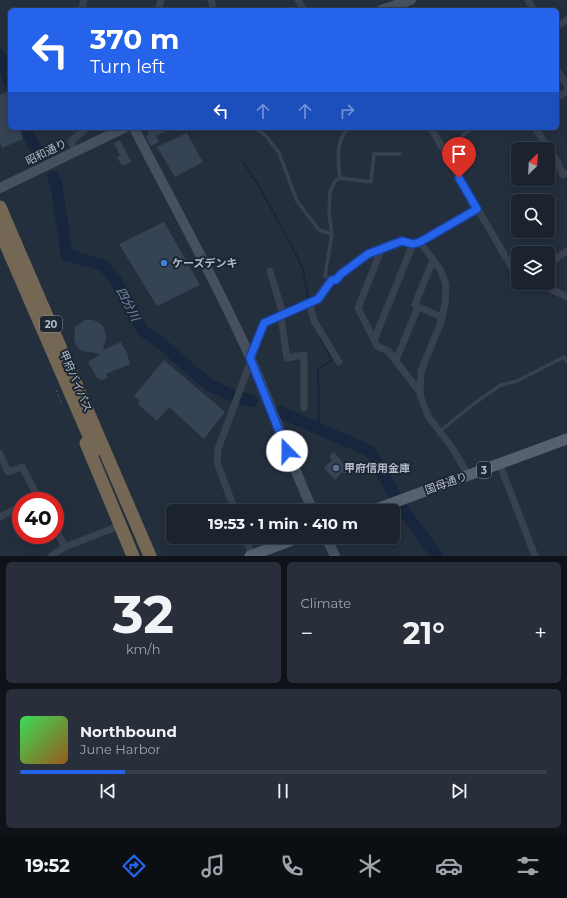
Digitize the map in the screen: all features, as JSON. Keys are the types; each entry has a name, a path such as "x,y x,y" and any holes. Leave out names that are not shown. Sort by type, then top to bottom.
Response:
{"highway":[{"name":"甲府バイパス","path":"0,207 141,556"},
{"name":"甲府バイパス","path":"0,231 58,350"},
{"path":"58,350 61,386 133,556"},
{"path":"58,350 82,378 159,556"},
{"name":"甲府バイパス","path":"97,444 150,556"}],"main road":[{"name":"国母通り","path":"389,504 500,465 567,439"},
{"path":"251,556 282,544"}],"street":[{"path":"387,8 411,0"},
{"path":"559,73 567,85"},
{"path":"75,152 71,141 85,130"},
{"name":"昭和通り","path":"0,188 120,130"},
{"path":"135,130 215,283 250,358 292,464 310,504"},
{"path":"432,130 477,209 511,265"},
{"path":"535,130 556,159 563,175 567,173"},
{"path":"374,340 416,243 440,269 446,284 445,304 442,317 422,371 420,392"},
{"path":"381,250 358,308 377,346 388,351 420,392 428,416 453,449 468,475"},
{"path":"555,259 567,251"},
{"path":"433,260 415,304 418,307 442,317"},
{"path":"270,271 282,315 287,358 304,355 304,408"},
{"path":"552,290 567,297"},
{"path":"232,504 217,462 218,449 264,323 311,302 310,306 314,321 339,362"},
{"path":"396,360 418,307"},
{"path":"0,454 8,472 22,467 33,492"},
{"path":"500,465 534,556"},
{"path":"0,517 12,511"},
{"path":"51,556 65,547 119,526"},
{"path":"247,544 251,556"},
{"path":"329,544 335,556"}],"lane":[{"path":"258,130 266,136 279,153 297,201 319,230 332,234"},
{"path":"340,178 338,161 340,141 348,130"},
{"path":"444,151 470,130"},
{"path":"332,280 325,276 332,234 329,214 330,192 335,181 340,178 371,182 374,154 400,154"},
{"path":"311,302 321,296 332,280 336,280 341,274 364,256 402,241 416,243 477,209"},
{"path":"439,432 476,402 501,385 517,381 564,357 567,362"}],"path":[{"path":"56,391 62,404"}],"building":[{"path":"8,91 8,130 21,130 23,139 2,148 0,142 0,95"},
{"path":"149,130 168,130 156,136 159,142 151,146 146,138"},
{"path":"187,133 203,162 175,177 157,147"},
{"path":"120,140 131,162 122,166 117,157 120,156 114,143"},
{"path":"164,222 200,285 157,306 119,244"},
{"path":"85,320 93,320 101,324 104,328 106,338 103,350 121,342 127,353 130,364 106,374 108,378 102,380 97,378 88,362 101,354 83,351 77,347 74,340 75,327"},
{"path":"164,360 225,412 204,439 169,407 157,421 138,404 140,401 134,396"},
{"path":"334,452 351,473 341,473 335,480 324,468 332,460 329,456"}],"waterway":[{"name":"四分川","path":"0,55 8,78"},
{"name":"四分川","path":"25,130 40,155"},
{"path":"243,162 260,188 296,254 303,270 309,301"},
{"name":"四分川","path":"53,177 56,184 67,255 103,265 115,279 143,331 156,339 209,385 233,396 252,401"},
{"path":"319,428 318,369 332,360 321,339"},
{"name":"四分川","path":"280,412 370,451 401,507 437,556"}],"place":[{"name":"ケーズデンキ","path":"164,263"},
{"name":"甲府信用金庫","path":"336,468"}],"route":[{"path":"287,451 250,358 264,323 281,317 283,314 318,299 332,280 336,280 341,274 364,256 402,241 413,244 420,242 477,209 459,178"}]}
